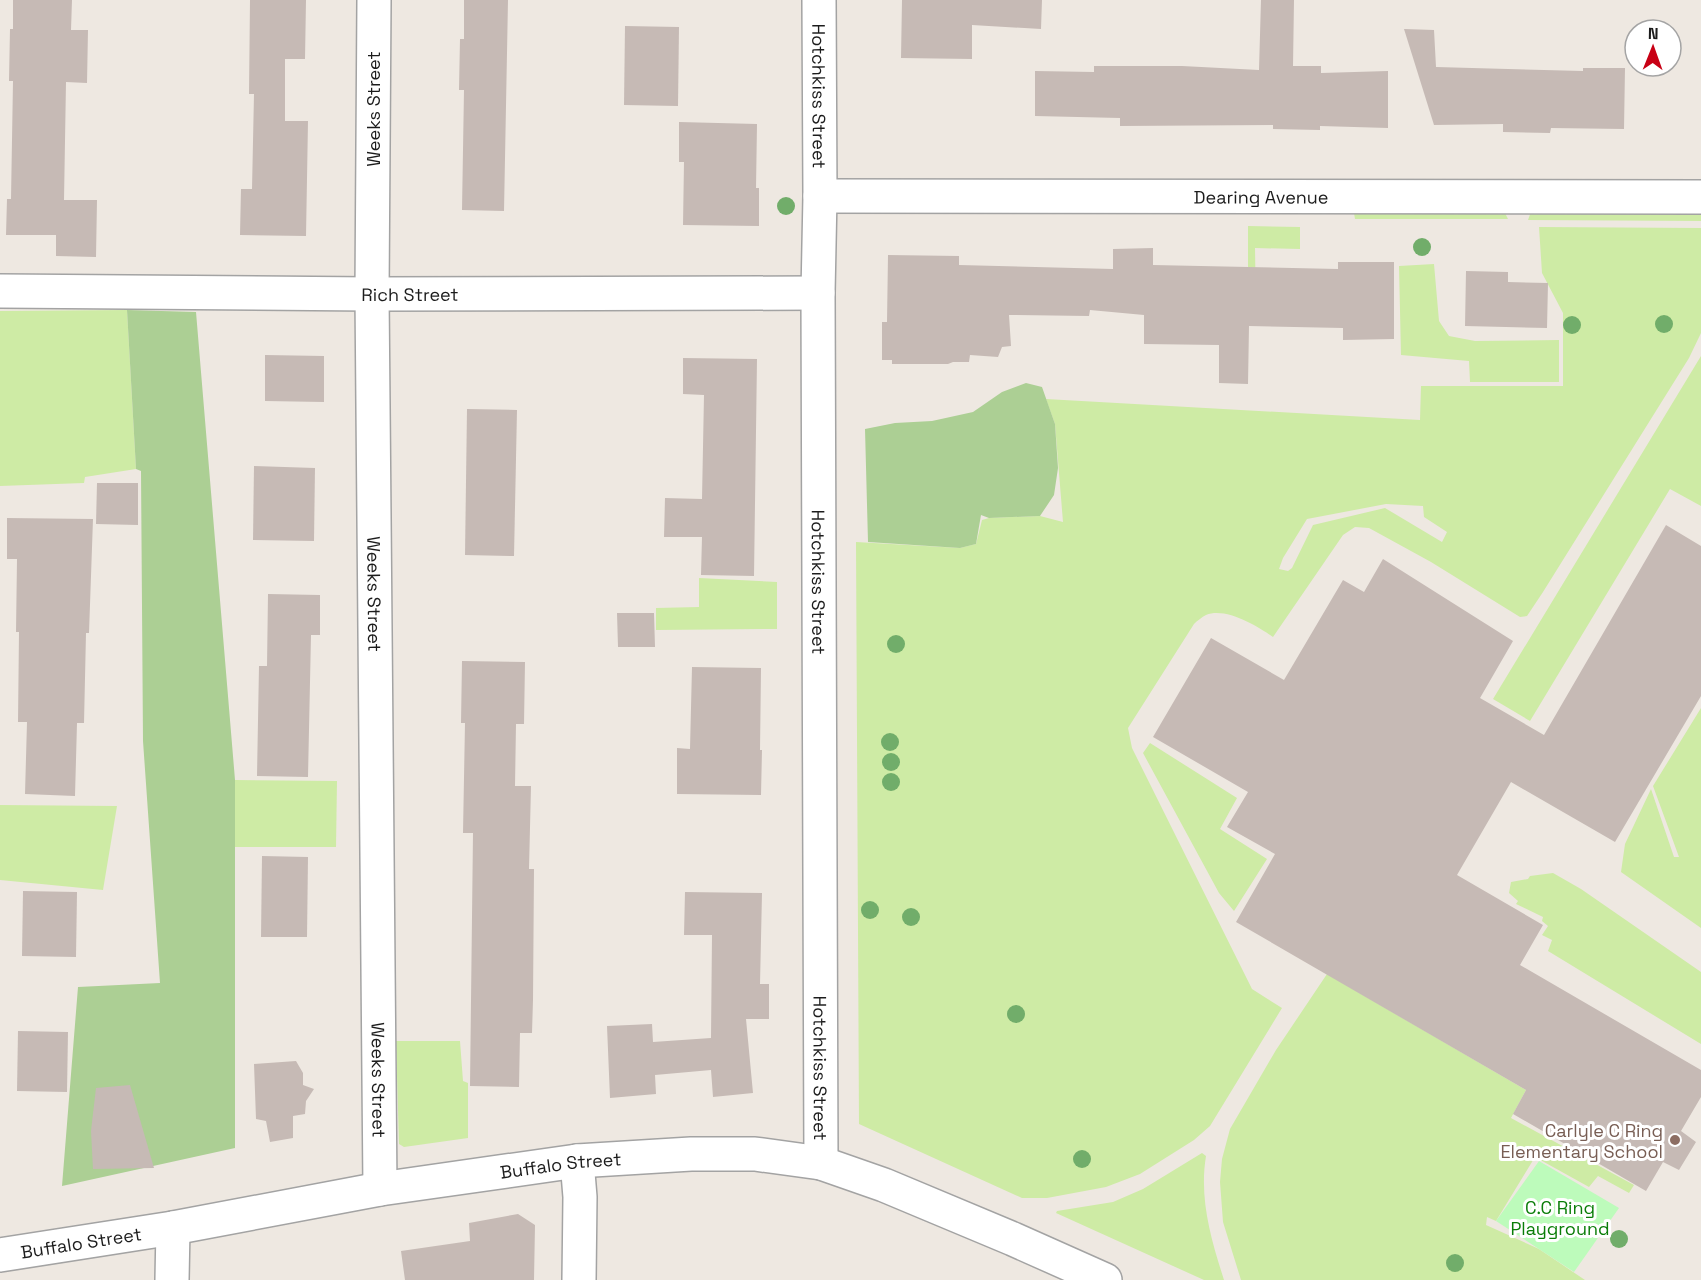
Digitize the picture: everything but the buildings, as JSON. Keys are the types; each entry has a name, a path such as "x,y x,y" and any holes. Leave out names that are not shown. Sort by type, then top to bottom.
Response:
{"street":[{"name":"Weeks Street","path":"374,0 372,294 380,1189"},
{"name":"Hotchkiss Street","path":"819,0 820,1163"},
{"name":"Dearing Avenue","path":"820,196 1701,197"},
{"name":"Rich Street","path":"0,291 372,294 818,293"},
{"name":"Buffalo Street","path":"0,1255 172,1228 380,1189 577,1161 691,1154 755,1154 820,1163 884,1185 1105,1280"},
{"path":"577,1161 580,1197 579,1280"},
{"path":"172,1228 172,1280"}],"green space":[{"path":"1356,209 1503,209 1508,219 1355,219"},
{"path":"1532,209 1701,210 1701,221 1528,220"},
{"path":"1248,226 1300,227 1300,249 1255,248 1256,312 1248,312"},
{"path":"1539,227 1701,228 1701,333 1689,358 1527,616 1520,617 1431,562 1369,528 1355,527 1343,535 1273,637 1241,619 1223,614 1206,615 1194,624 1128,728 1132,748 1252,989 1282,1008 1210,1126 1194,1140 1140,1174 1106,1187 1047,1198 1022,1198 859,1124 856,542 960,548 976,544 982,520 989,518 1040,516 1063,522 1055,424 1046,399 1420,420 1421,386 1563,386 1563,313 1542,273","holes":["1386,504 1423,506 1424,517 1447,532 1442,542 1385,508 1313,525 1292,568 1288,571 1279,569 1283,558 1307,519"]},
{"path":"1434,264 1439,321 1449,336 1475,341 1559,340 1559,382 1470,382 1469,361 1401,355 1399,266"},
{"path":"127,310 136,469 85,477 84,483 0,486 0,311"},
{"path":"127,310 196,312 235,780 235,1148 62,1186 78,987 160,983 143,741 141,471 136,469"},
{"path":"1701,356 1701,506 1670,489 1530,721 1493,699"},
{"path":"1026,383 1042,387 1055,424 1058,468 1054,495 1040,516 989,518 981,515 976,544 960,548 868,542 865,429 895,423 932,421 973,412 1002,392"},
{"path":"699,578 777,582 777,629 656,630 656,608 699,607"},
{"path":"1701,708 1701,928 1621,872 1625,844 1651,789 1674,857 1679,857 1653,786"},
{"path":"1150,743 1237,798 1220,829 1267,859 1234,911 1219,893 1143,753"},
{"path":"235,780 337,781 336,847 235,847"},
{"path":"0,805 117,806 103,890 0,880"},
{"path":"1553,873 1581,889 1701,972 1701,1044 1548,951 1552,940 1542,935 1548,926 1542,921 1543,917 1516,904 1518,901 1509,893 1511,882 1528,879 1530,876"},
{"path":"1327,974 1526,1090 1511,1118 1634,1185 1629,1193 1598,1176 1589,1187 1535,1157 1496,1221 1487,1217 1486,1225 1539,1249 1585,1280 1241,1280 1223,1222 1220,1182 1222,1159 1230,1129 1276,1050"},
{"path":"396,1041 460,1041 463,1081 468,1083 468,1138 404,1147 399,1144"},
{"path":"1202,1153 1206,1156 1205,1203 1224,1280 1204,1280 1056,1213 1113,1202 1143,1189"},
{"name":"C.C Ring Playground","path":"1539,1161 1619,1208 1574,1272 1496,1221"}],"place":[{"name":"Carlyle C Ring Elementary School","path":"1675,1140"}]}
